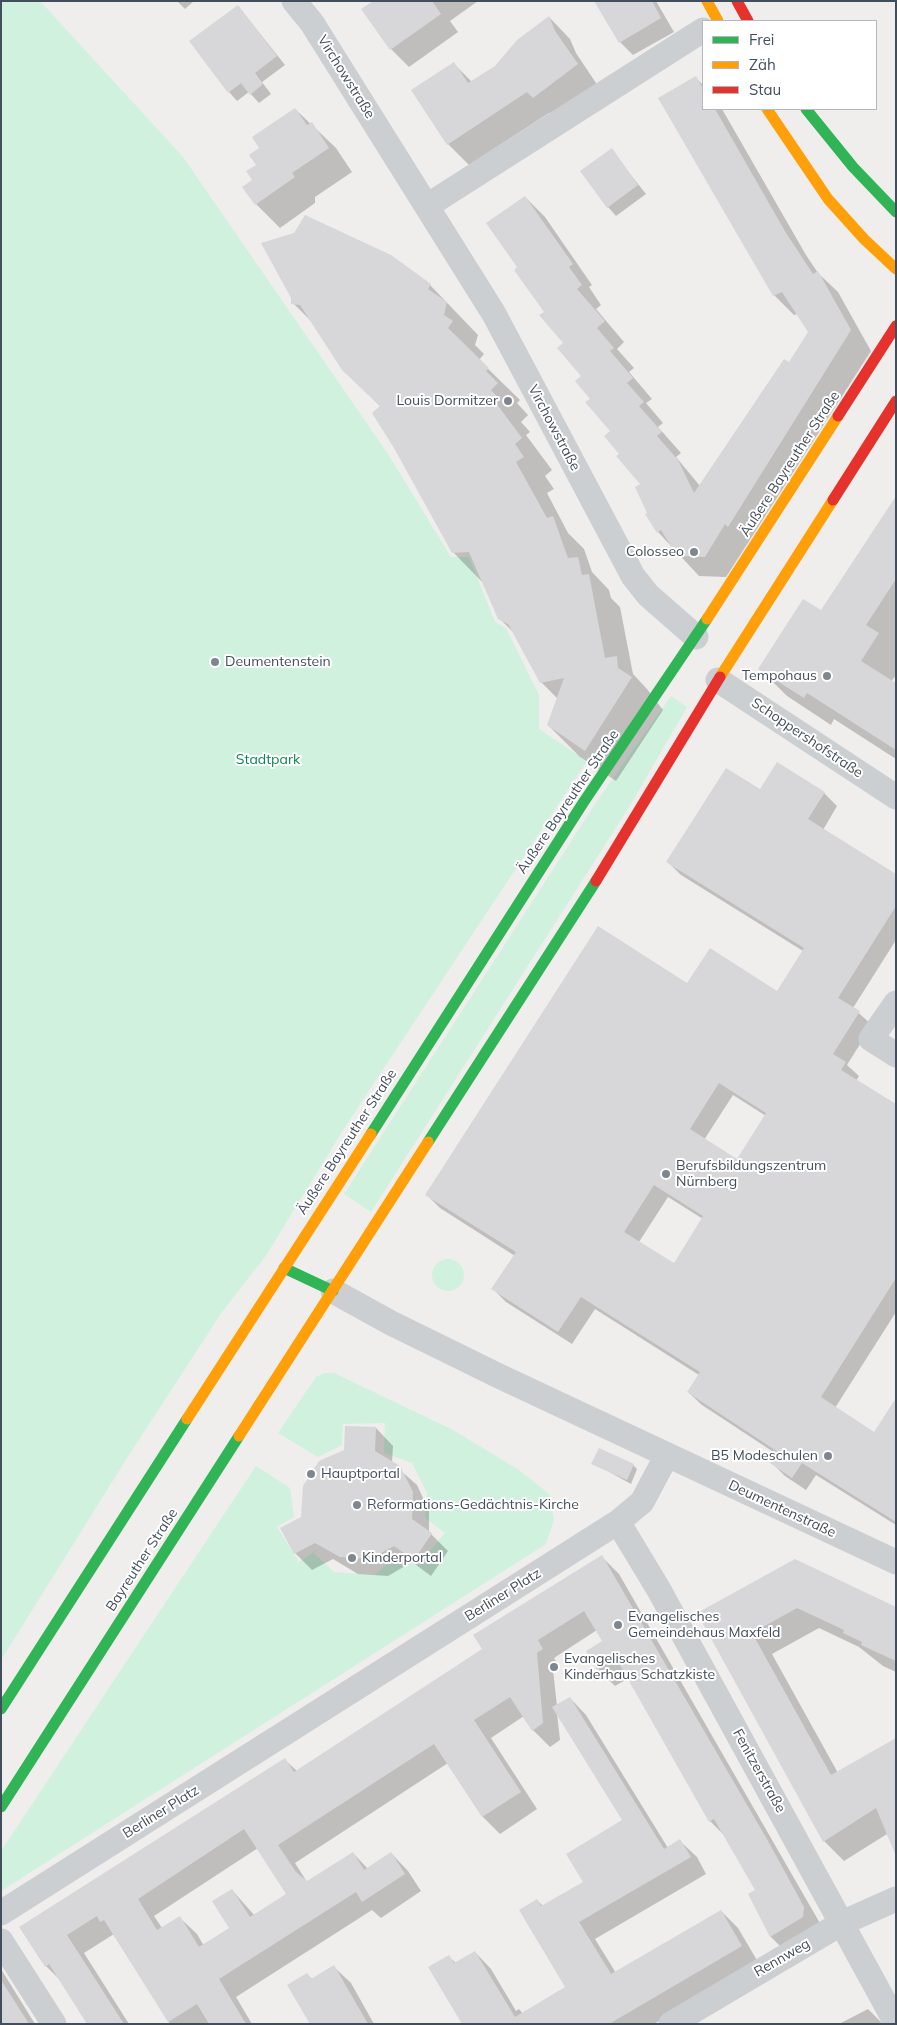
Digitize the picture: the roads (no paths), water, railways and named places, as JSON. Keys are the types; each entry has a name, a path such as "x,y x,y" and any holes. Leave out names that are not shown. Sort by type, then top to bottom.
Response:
{"main road":[{"path":"736,1 747,20"},
{"path":"768,110 786,140 828,199 864,239 896,269"},
{"path":"807,110 853,167 896,212"},
{"name":"Äußere Bayreuther Straße","path":"1,1709 583,803 696,638 896,326"},
{"path":"284,1268 332,1291 617,850 718,680 896,401"},
{"name":"Bayreuther Straße","path":"1,1807 332,1291"}],"street":[{"name":"Virchowstraße","path":"294,1 312,23 494,314 633,576 648,595 696,638"},
{"path":"427,206 702,26"},
{"name":"Schoppershofstraße","path":"718,680 896,797"},
{"path":"896,1002 871,1039 896,1055"},
{"path":"332,1291 391,1323 667,1456"},
{"name":"Berliner Platz","path":"1,1913 618,1522 642,1502 667,1456"},
{"name":"Deumentenstraße","path":"667,1456 896,1562"},
{"name":"Fenitzerstraße","path":"618,1522 659,1590 896,2023"},
{"name":"Rennweg","path":"671,2024 842,1923 896,1899"},
{"path":"1,1941 54,2024"}],"place":[{"name":"Louis Dormitzer","path":"508,401"},
{"name":"Colosseo","path":"694,552"},
{"name":"Deumentenstein","path":"215,662"},
{"name":"Tempohaus","path":"827,676"},
{"name":"Berufsbildungszentrum Nürnberg","path":"666,1174"},
{"name":"B5 Modeschulen","path":"828,1456"},
{"name":"Hauptportal","path":"311,1474"},
{"name":"Reformations-Gedächtnis-Kirche","path":"357,1505"},
{"name":"Kinderportal","path":"352,1558"},
{"name":"Evangelisches Gemeindehaus Maxfeld","path":"618,1625"},
{"name":"Evangelisches Kinderhaus Schatzkiste","path":"554,1667"}],"park label":[{"name":"Stadtpark","path":"268,760"}]}
